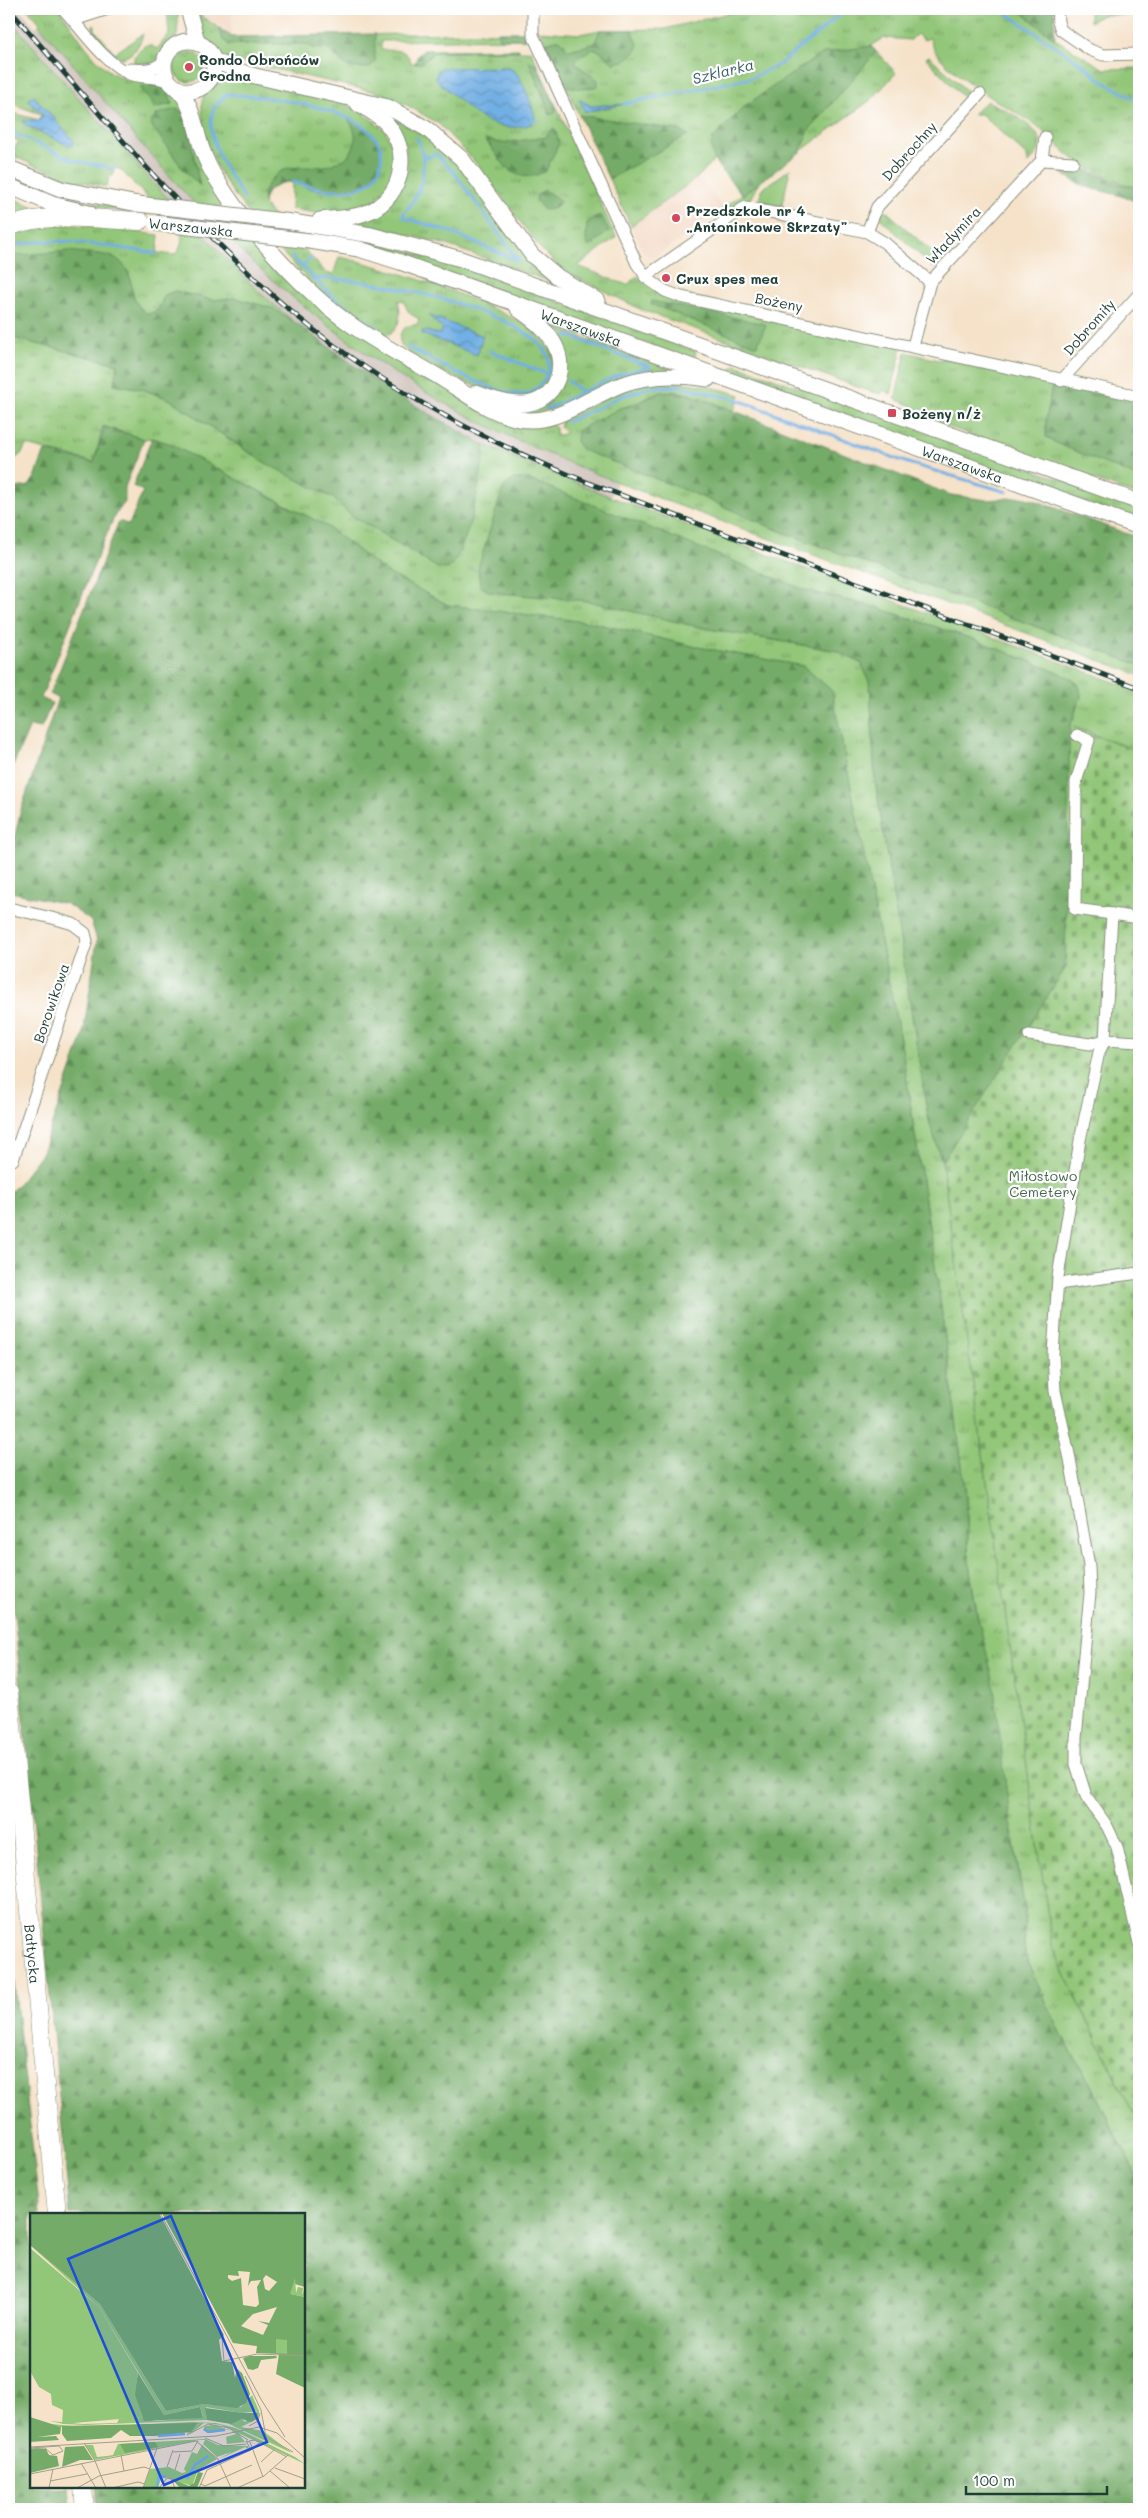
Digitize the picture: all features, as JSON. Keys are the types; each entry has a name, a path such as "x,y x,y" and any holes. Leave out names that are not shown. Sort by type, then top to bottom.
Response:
{"main road":[{"path":"187,9 198,44"},
{"path":"178,45 182,36 187,9"},
{"path":"195,124 198,94 213,71 212,60 206,49 198,44 187,42 170,50 166,58 165,74 185,96 207,161 224,192 250,226 304,285 352,326 494,411 526,420 554,416 623,384 658,375 697,377 763,392"},
{"path":"212,60 247,74 388,107 415,121 440,138 462,159 532,254 558,277 637,322"},
{"path":"174,86 191,91 218,76 247,74"},
{"path":"292,222 344,218 367,212 386,200 398,182 401,155 394,135 379,116 346,97"},
{"name":"Warszawska","path":"9,168 61,189 144,216 310,241 378,255 1139,527"},
{"name":"Warszawska","path":"9,186 76,210 144,216 292,222 354,231 439,252 1139,502"},
{"path":"9,227 45,219 144,216"},
{"path":"444,380 485,396 515,404 536,401 545,396 554,386 561,366 552,340 526,316 495,296"},
{"name":"Bałtycka","path":"9,1693 57,2213"},
{"path":"83,2488 85,2509"}],"street":[{"path":"63,9 104,56 119,67 134,76 160,78 174,86"},
{"path":"74,20 108,9"},
{"name":"Bożeny","path":"532,9 533,35 630,250 646,276 665,291 690,300 913,346 1139,396"},
{"path":"1057,9 1061,30 1090,50 1102,55 1139,54"},
{"path":"119,67 137,70 153,68 162,64 166,58"},
{"name":"Dobrochny","path":"867,232 878,207 980,94"},
{"path":"1045,137 1042,160 1073,162"},
{"name":"Władymira","path":"913,346 930,282 1042,160"},
{"path":"646,276 745,207 867,232 885,243 930,282"},
{"name":"Dobromiły","path":"1061,380 1139,294"},
{"path":"1076,735 1088,740 1076,782 1075,909 1139,918"},
{"name":"Borowikowa","path":"9,908 73,924 85,933 87,941 13,1160"},
{"path":"1112,914 1105,1040 1099,1052 1082,1130 1058,1284 1053,1354 1055,1391 1082,1521 1089,1566 1090,1593 1076,1738 1076,1764 1086,1796 1107,1826 1117,1847 1139,1943"},
{"path":"1029,1035 1090,1044 1105,1040 1139,1042"},
{"path":"1058,1284 1139,1273"}],"shaded area":[{"path":"9,9 20,9 35,27 39,25 184,192 237,248 313,314 381,364 467,415 503,434 617,483 611,497 484,445 436,419 356,369 292,320 259,292 155,185 9,19"},
{"path":"200,9 231,9 232,37 201,16"},
{"name":"Przedszkole nr 4 „Antoninkowe Skrzaty”","path":"698,177 724,208 654,258 644,253 631,226"}],"green space":[{"path":"28,9 59,9 84,45 107,69 124,78 157,84 173,91 182,103 197,152 216,193 291,281 495,419 516,425 552,424 556,428 556,436 566,433 560,427 562,421 613,394 646,383 656,381 680,382 706,386 740,395 734,411 697,396 669,391 620,408 695,494 780,531 1139,665 1139,675 596,474 498,431 451,407 405,380 312,313 235,245 159,164 39,25 40,23"},
{"path":"179,9 177,35 158,60 153,63 134,63 134,57 144,46 150,45 157,49 169,34 167,11"},
{"path":"197,9 200,9 201,16 232,37 526,32 526,39 381,41 381,50 403,52 411,63 422,63 434,52 531,51 616,237 578,266 627,285 637,276 650,286 902,347 891,394 883,390 881,394 866,390 642,310 574,276 558,266 539,247 477,164 439,124 407,105 375,92 221,57 201,33"},
{"path":"744,9 1018,9 1055,39 1104,69 1139,68 1139,188 1101,175 1074,159 1036,126 959,75 945,63 935,50 930,38 924,40 917,34 911,40 884,38 871,46 896,73 872,99 760,181 747,204 725,215 721,210 742,194 714,160 698,177 631,226 540,31 580,34 600,30 665,29"},
{"path":"1018,9 1054,9 1055,39"},
{"path":"1090,9 1139,9 1139,15 1102,15 1090,22"},
{"path":"9,19 155,185 259,292 292,320 271,308 236,298 212,300 175,291 165,295 158,310 149,315 143,312 136,302 129,272 9,256 9,232 46,225 102,227 159,235 157,253 174,255 180,248 182,239 181,233 120,169 114,168 113,176 109,176 107,187 65,178 15,157 16,154 13,152 19,140 9,139 9,112 39,120 41,114 9,103"},
{"path":"93,25 95,25 95,30 115,53 143,34 135,49 129,55 121,58 108,48 99,39 96,34"},
{"path":"219,28 232,37 375,34 375,61 370,68 350,67 343,64 330,50 313,48 306,44 229,44 223,40"},
{"path":"600,30 632,30 638,44 637,50 624,61 613,63 600,51 593,49 576,59 576,64 598,80 598,86 583,89 566,86 545,43 560,39 568,50 594,44"},
{"path":"499,32 526,32 526,39 499,39"},
{"path":"871,46 876,52 808,131 800,152 743,195 715,161 711,146 713,138 746,105 823,53"},
{"path":"519,49 519,51 434,52 422,63 415,63 418,55 424,50"},
{"name":"Rondo Obrońców Grodna","path":"189,52 195,53 203,61 203,73 195,81 189,82 183,81 175,73 174,67 175,61 183,53"},
{"path":"929,56 969,93 964,98 926,58"},
{"path":"529,61 535,63 557,110 555,113 550,115"},
{"path":"220,81 247,81 345,104 358,109 385,130 396,154 391,186 367,207 323,214 291,209 292,182 282,183 269,191 264,205 326,273 333,275 339,257 386,269 479,302 530,329 544,341 552,356 551,378 545,387 532,395 511,397 453,377 421,361 402,346 400,338 402,331 409,326 417,325 419,319 409,313 403,300 398,301 400,313 394,330 385,334 378,333 336,305 312,283 288,259 244,208 216,165 205,133 202,108 203,98 207,90 210,86"},
{"path":"156,85 166,89 173,104 156,107 139,88"},
{"path":"987,101 1019,118 1039,138 1039,150 1028,164 1027,156 981,114 973,114"},
{"path":"176,109 185,113 200,186 183,169 152,126 151,122 157,114"},
{"path":"380,110 442,146 557,284 447,245 358,222 408,170 405,142"},
{"path":"579,115 679,130 688,135 609,179"},
{"path":"347,118 361,125 377,139 382,152 382,160 376,174 363,185 344,191 326,191 284,182 270,189 264,198 264,202 263,193 272,180 281,172 290,168 334,164 347,157 355,142 355,133"},
{"path":"552,129 555,129 559,143 546,171 534,175 525,176 510,170 503,164 485,139 501,143 546,137"},
{"path":"1048,164 1073,164 1116,183 1139,188 1139,204 1121,196 1084,186"},
{"path":"790,169 782,206 760,201 761,190"},
{"path":"9,175 81,201 144,211 147,215 111,210 59,197 9,178"},
{"path":"544,190 560,200 556,207 545,210 536,200 537,195"},
{"path":"9,197 47,212 9,221"},
{"path":"885,210 941,260 934,268 881,219 882,212"},
{"path":"599,215 609,231 589,247 586,240 587,223"},
{"path":"299,229 375,242 457,265 695,351 696,355 690,359 354,241 302,232"},
{"path":"69,251 111,256 122,263 127,270 137,302 141,309 149,314 158,310 165,295 175,291 212,300 236,298 271,308 292,320 388,390 484,445 481,473 468,529 455,560 448,569 436,567 351,515 333,498 267,464 169,399 142,389 114,384 118,364 9,337 9,256"},
{"path":"652,301 766,325 757,346 651,304"},
{"path":"545,324 671,369 565,406 531,415 505,409 561,387"},
{"path":"9,337 118,364 114,384 142,389 169,399 248,452 333,498 351,515 386,535 484,462 484,445 611,497 1139,691 1139,751 1070,726 1081,696 1079,685 1069,677 976,640 878,608 805,590 490,592 588,601 703,628 838,651 862,664 870,684 875,780 928,1117 942,1162 1052,1945 1139,2125 1139,2181 1089,2081 1062,2035 1030,1968 1024,1947 1025,1910 969,1563 966,1496 940,1299 902,1049 832,691 803,666 692,646 594,623 448,605 386,572 326,526 168,443 152,438 144,439 103,426 94,462 26,445 22,453 9,464"},
{"path":"906,352 942,361 943,358 1039,381 1139,400 1139,496 941,424 912,409 913,406 895,399"},
{"path":"736,365 1139,507 1139,522 734,374 731,369"},
{"path":"1052,386 1139,403 1139,478 1046,437 1046,419"},
{"path":"661,392 684,393 951,495 987,500 1021,497 1139,538 1139,665 780,531 695,494 582,450 576,441 578,430 620,408 636,404"},
{"path":"104,427 144,439 125,487 125,502 115,515 100,550 41,698 52,703 41,728 30,726 9,775 9,485 15,488 29,486 35,477 45,451 94,463"},
{"path":"152,438 168,443 326,526 386,572 448,605 594,623 692,646 803,666 832,691 902,1049 940,1299 966,1496 969,1563 976,1610 993,1679 1011,1829 1025,1910 1024,1947 1030,1968 1062,2035 1089,2081 1139,2181 1139,2509 98,2509 96,2488 305,2488 305,2213 70,2213 9,1559 9,1190 12,1191 41,1155 64,1090 83,1036 97,940 91,921 67,904 11,892 12,850 20,813 58,698 50,694 119,521 129,525 143,491 133,486"},
{"path":"513,479 528,479 805,590 878,608 976,640 1069,677 1079,685 1081,696 1070,726 1065,969 942,1162 928,1117 875,780 870,684 862,664 838,651 703,628 588,601 490,592 480,586 478,568 503,488"},
{"name":"Miłostowo Cemetery","path":"1070,726 1139,751 1139,2125 1052,1945 942,1162 1065,969"},
{"path":"9,1939 40,2213 30,2213 30,2488 69,2488 71,2509 9,2509"}],"water":[{"path":"509,67 518,75 528,96 535,116 532,124 504,127 481,118 436,78 438,71 443,68"},
{"path":"33,95 74,141 73,145 69,146 25,125 23,121 40,120 43,114 28,101"},
{"path":"579,99 591,106 626,104 585,112"},
{"path":"428,315 483,336 477,355 422,334 422,331 440,334 443,329"}],"waterway":[{"name":"Szklarka","path":"624,104 751,78 780,64 847,9"},
{"name":"Szklarka","path":"1000,9 1086,67 1101,80 1139,102"},
{"path":"244,198 231,178 214,143 211,119 214,107 227,94 283,100 324,109 359,124 372,134 379,144 381,162 376,175 368,184 344,190 330,190 293,182"},
{"name":"Szklarka","path":"532,120 537,120"},
{"path":"9,131 75,161 114,168"},
{"path":"417,138 422,154 422,180 416,197 403,217 447,231 519,261"},
{"path":"424,158 436,154 456,175 518,260"},
{"path":"9,249 40,241 60,241 156,253"},
{"path":"292,257 334,298 379,330"},
{"path":"302,267 311,258"},
{"path":"313,279 365,282 399,288 435,297 502,320 527,334 544,349 548,355 549,370 535,390 530,393 519,394 487,386 408,347"},
{"path":"547,409 618,375 650,367 567,335"},
{"path":"490,351 547,374"},
{"path":"568,381 582,392"},
{"path":"567,422 620,397 650,387 681,386 738,400 908,463 1007,492"}],"railway":[{"path":"9,9 138,158 241,266 277,299 350,357 427,406 509,448 594,485 1139,688"}],"place":[{"name":"Rondo Obrońców Grodna","path":"189,67"},
{"name":"Przedszkole nr 4 „Antoninkowe Skrzaty”","path":"676,218"},
{"name":"Crux spes mea","path":"666,278"},
{"name":"Bożeny n/ż","path":"892,413"}]}
